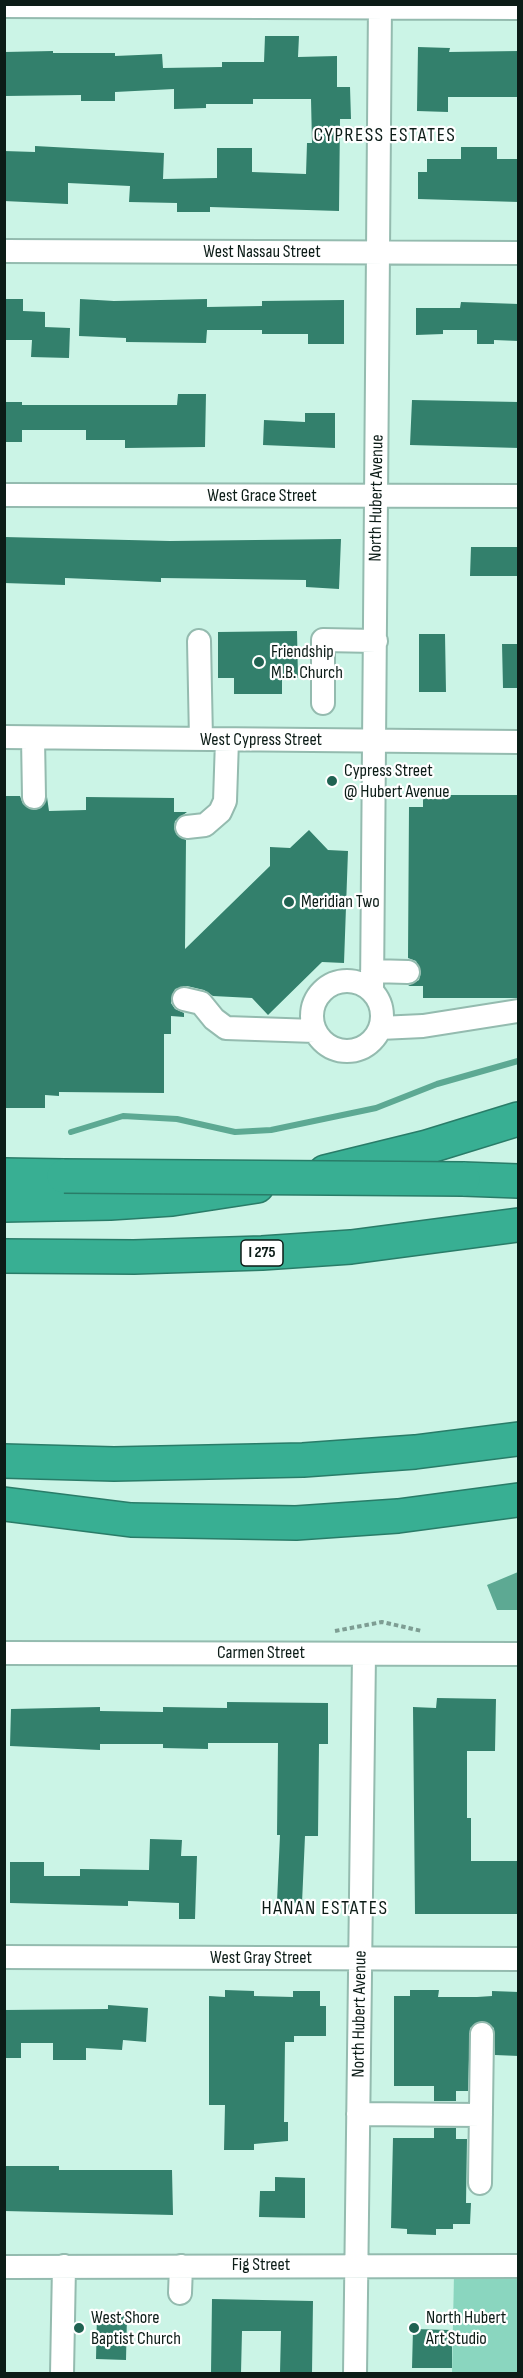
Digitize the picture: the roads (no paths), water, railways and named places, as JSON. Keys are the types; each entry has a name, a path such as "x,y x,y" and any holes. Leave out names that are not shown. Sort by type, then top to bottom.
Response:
{"highway":[{"path":"4,1205 110,1203 232,1191 351,1166 519,1119"},
{"path":"4,1175 519,1181"},
{"name":"I 275","path":"4,1256 134,1257 262,1253 351,1247 519,1225"},
{"path":"4,1461 137,1464 303,1460 415,1452 519,1439"},
{"path":"4,1504 131,1520 296,1523 398,1516 519,1500"}],"street":[{"path":"4,6 519,8"},
{"name":"North Hubert Avenue","path":"372,981 378,496 380,6"},
{"name":"West Nassau Street","path":"4,251 519,252"},
{"name":"West Grace Street","path":"4,495 519,496"},
{"path":"323,703 323,640 376,641"},
{"path":"199,641 201,739"},
{"name":"West Cypress Street","path":"4,737 519,742"},
{"path":"33,738 34,796"},
{"path":"187,826 205,825 220,812 225,801 227,740"},
{"path":"372,981 382,1014 380,1028 370,1043 350,1052 338,1051 327,1046 315,1031 311,1014 320,992 342,981 372,981 408,972"},
{"path":"184,999 201,1003 214,1019 226,1028 315,1031"},
{"path":"380,1028 433,1025 519,1011"},
{"name":"Carmen Street","path":"4,1653 519,1654"},
{"name":"North Hubert Avenue","path":"355,2373 364,1654"},
{"name":"West Gray Street","path":"4,1957 519,1959"},
{"path":"480,2183 482,2034"},
{"path":"358,2114 481,2115"},
{"path":"62,2373 64,2266"},
{"path":"180,2294 181,2266"},
{"name":"Fig Street","path":"4,2267 519,2266"}],"waterway":[{"path":"71,1132 123,1116 177,1119 235,1132 271,1130 376,1108 437,1084 518,1061"}],"place":[{"name":"Friendship M.B. Church","path":"259,662"},
{"name":"Cypress Street @ Hubert Avenue","path":"332,781"},
{"name":"Meridian Two","path":"289,902"},
{"name":"West Shore Baptist Church","path":"79,2328"},
{"name":"North Hubert Art Studio","path":"414,2328"}],"district":[{"name":"CYPRESS ESTATES","path":"385,136"},
{"name":"HANAN ESTATES","path":"325,1909"}]}
